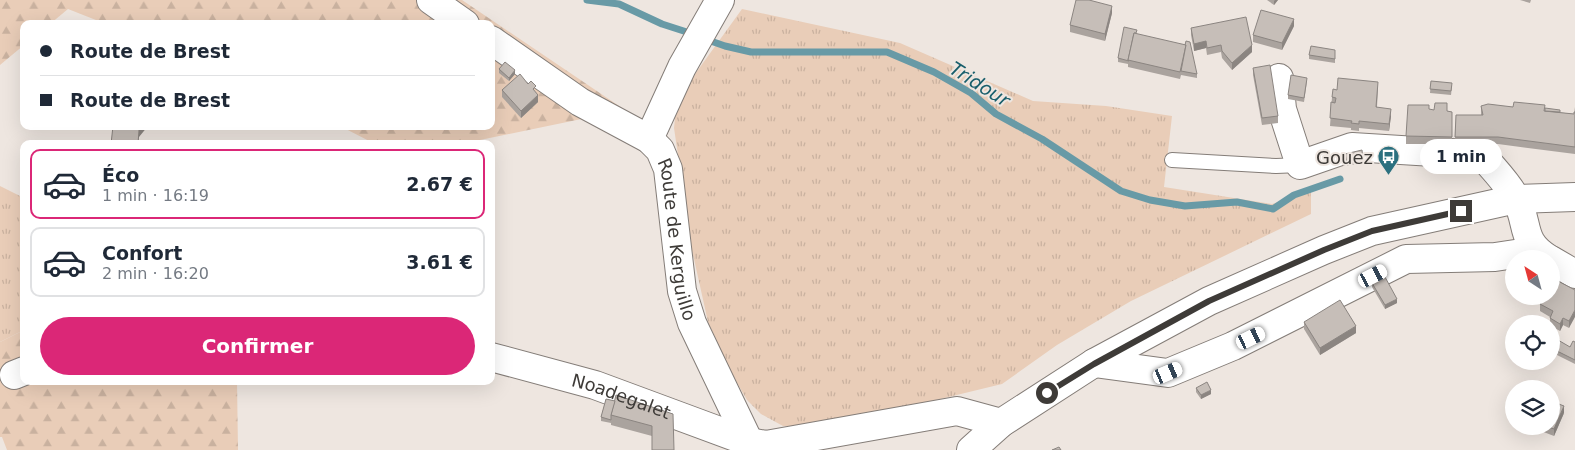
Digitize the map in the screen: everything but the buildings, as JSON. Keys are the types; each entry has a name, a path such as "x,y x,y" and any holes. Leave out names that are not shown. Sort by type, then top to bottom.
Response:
{"street":[{"path":"431,0 459,20"},
{"name":"Route de Kerguillo","path":"715,7 682,67 649,139 660,150 668,169 682,291 692,323 746,446"},
{"path":"495,43 580,102 649,139"},
{"path":"1279,78 1282,109 1300,165 1352,147 1482,155 1516,199 1528,237 1539,250"},
{"path":"971,450 1001,423 1094,364 1209,301 1332,247 1372,231 1516,199 1575,196"},
{"path":"1094,364 1168,373 1233,346 1406,259 1505,256"},
{"path":"1560,266 1575,274"},
{"name":"Noadegalet","path":"495,358 595,385 746,446"},
{"path":"746,446 766,446 957,412 1001,423"}],"lane":[{"path":"1172,160 1276,166 1300,165"}],"green space":[{"path":"0,0 462,0 492,20 96,20 68,9 55,20 20,20 20,48 0,65"},
{"path":"742,9 900,43 1033,101 1106,106 1172,116 1164,187 1272,204 1311,191 1311,214 1131,301 1057,345 1002,384 895,410 808,427 783,426 761,414 747,400 733,376 708,322 692,250 674,128 677,99"},
{"path":"495,22 625,110 480,140 367,140 348,130 495,130"},
{"path":"0,186 20,196 20,332 0,342"},
{"path":"20,332 20,385 237,385 238,450 7,450 2,437 0,437 0,342"}],"waterway":[{"name":"Tridour","path":"587,0 619,4 662,24 693,34"},
{"name":"Tridour","path":"705,39 751,52 887,52 934,72 971,93 996,114 1042,139 1121,191 1150,200 1185,206 1237,202 1273,209 1294,195 1340,179"}],"place":[{"name":"Gouez","path":"1389,176"}],"route":[{"path":"1047,393 1094,364 1209,301 1324,250 1372,231 1461,211"}]}
